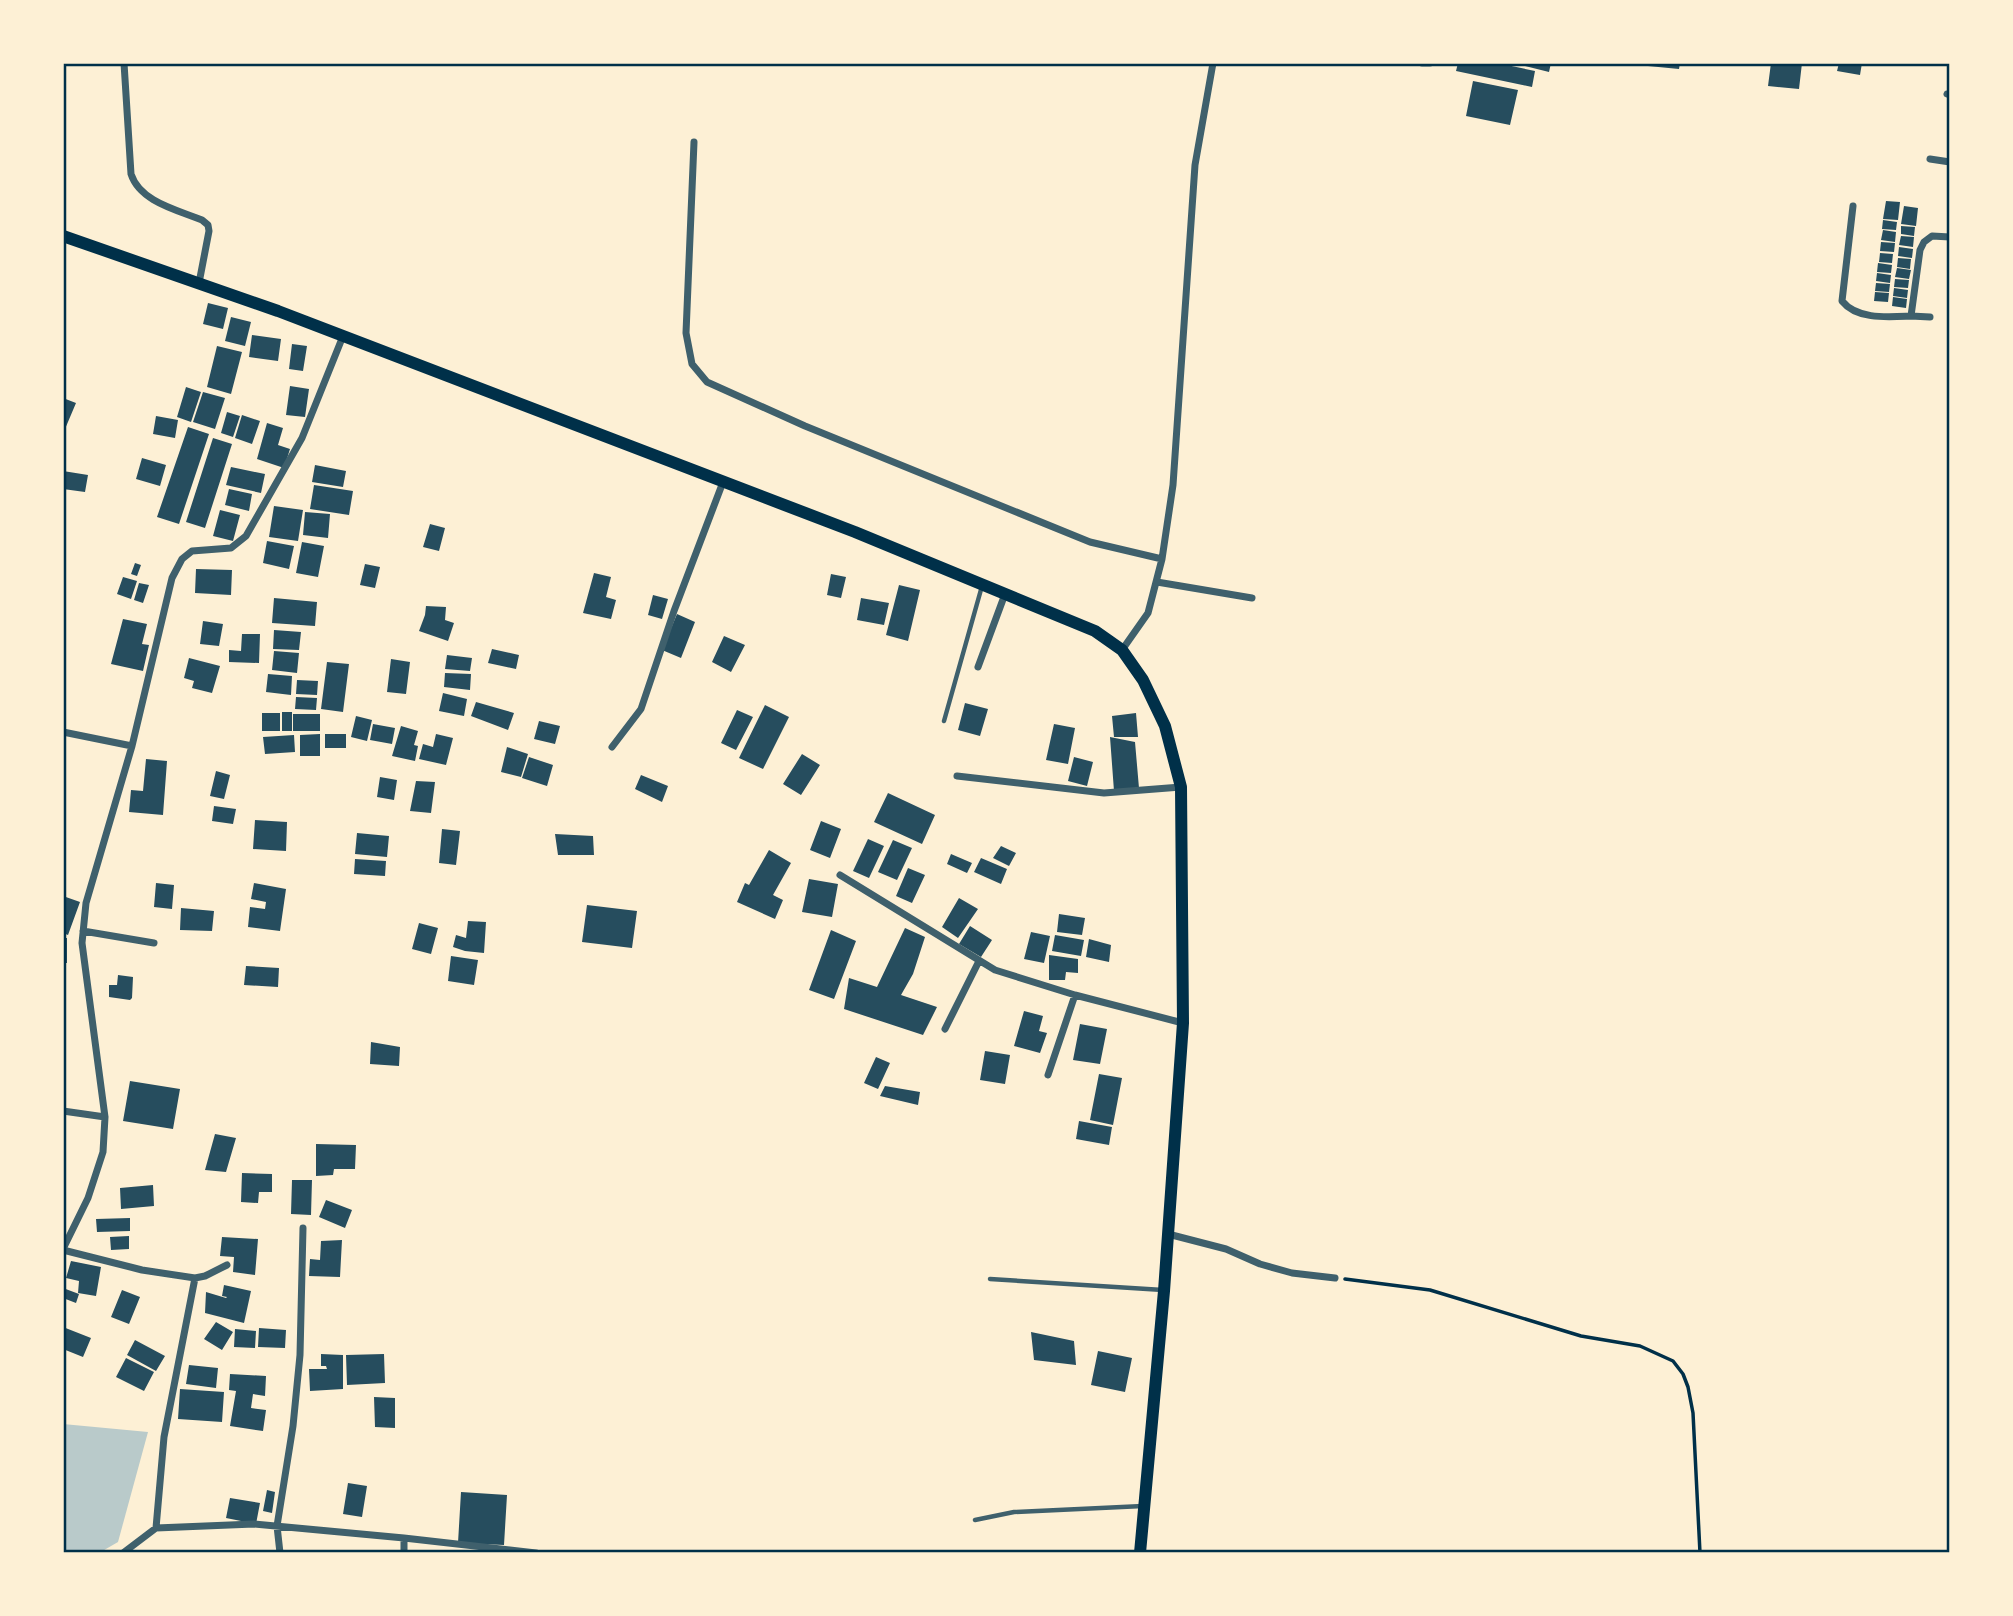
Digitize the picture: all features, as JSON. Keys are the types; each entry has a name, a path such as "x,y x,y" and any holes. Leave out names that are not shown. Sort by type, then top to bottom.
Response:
{"main road":[{"path":"63,236 343,336 723,482 1096,631 1122,650 1143,680 1166,726 1181,787 1183,1023 1164,1290 1140,1553"}],"street":[{"path":"124,63 131,174 134,183 150,198 208,225 199,283"},
{"path":"1122,650 1148,613 1162,559 1172,485 1195,165 1213,63"},
{"path":"1422,63 1430,63"},
{"path":"694,142 686,333 692,364 708,382 805,426 1090,542 1162,559"},
{"path":"1930,159 1950,162"},
{"path":"1853,206 1842,300 1857,312 1930,317"},
{"path":"1911,316 1920,250 1931,236 1950,237"},
{"path":"228,1265 195,1278 142,1270 63,1249 88,1198 103,1152 105,1117 82,943 86,903 132,746 172,578 182,559 192,551 231,548 246,537 302,438 343,336"},
{"path":"612,747 641,709 674,611 723,482"},
{"path":"1157,582 1252,598"},
{"path":"978,667 1005,594"},
{"path":"63,732 132,746"},
{"path":"957,776 1104,793 1181,787"},
{"path":"840,875 995,970 1075,995 1183,1023"},
{"path":"83,931 154,943"},
{"path":"945,1029 979,961"},
{"path":"1048,1075 1075,995"},
{"path":"63,1111 105,1117"},
{"path":"280,1553 277,1526 293,1426 299,1367 303,1228"},
{"path":"1168,1234 1226,1249 1260,1264 1292,1273 1335,1278"},
{"path":"156,1528 164,1437 195,1278"},
{"path":"123,1553 156,1528 254,1524 536,1553"},
{"path":"404,1538 404,1553"}],"lane":[{"path":"944,721 983,585"},
{"path":"990,1279 1164,1290"},
{"path":"975,1520 1014,1512 1144,1506"}],"path":[{"path":"1335,1278 1430,1290 1581,1336 1640,1346 1673,1361 1683,1374 1688,1387 1693,1413 1700,1553"}],"shaded area":[{"path":"63,1424 148,1432 118,1542 99,1553 63,1553"}],"building":[{"path":"1458,63 1497,63 1535,71 1532,87 1456,71"},
{"path":"1513,63 1551,63 1549,72"},
{"path":"1649,63 1680,63 1679,69 1648,66"},
{"path":"1771,63 1802,63 1799,89 1768,86"},
{"path":"1839,63 1862,63 1860,75 1837,71"},
{"path":"1473,81 1518,90 1510,125 1466,116"},
{"path":"1886,201 1900,202 1898,220 1883,219"},
{"path":"1904,206 1918,208 1916,226 1901,224"},
{"path":"1883,220 1897,222 1896,230 1882,229"},
{"path":"1901,226 1915,227 1914,236 1901,234"},
{"path":"1883,230 1896,232 1895,242 1881,240"},
{"path":"1901,236 1914,237 1913,247 1899,245"},
{"path":"1881,242 1895,243 1894,252 1880,251"},
{"path":"1899,247 1913,249 1912,258 1898,256"},
{"path":"1880,253 1893,254 1892,263 1879,262"},
{"path":"1898,258 1911,259 1910,269 1897,267"},
{"path":"1878,263 1892,265 1891,273 1877,272"},
{"path":"1897,268 1911,270 1909,279 1895,277"},
{"path":"1877,273 1891,275 1890,283 1876,281"},
{"path":"1895,279 1909,280 1908,288 1894,287"},
{"path":"1876,283 1890,284 1889,292 1875,291"},
{"path":"1894,288 1908,290 1907,298 1893,296"},
{"path":"1875,292 1889,293 1888,302 1874,301"},
{"path":"1893,297 1907,299 1906,308 1892,306"},
{"path":"208,303 228,308 223,329 203,324"},
{"path":"231,317 251,322 245,346 225,341"},
{"path":"252,335 281,339 278,361 249,357"},
{"path":"292,344 307,346 303,371 289,369"},
{"path":"217,346 242,352 231,394 207,387"},
{"path":"290,386 309,389 305,417 286,415"},
{"path":"186,387 201,392 191,422 177,417"},
{"path":"203,392 225,398 215,429 193,422"},
{"path":"63,398 76,403 65,429 63,428"},
{"path":"227,412 240,416 233,437 221,433"},
{"path":"242,415 260,421 252,444 235,438"},
{"path":"156,416 178,420 175,438 153,434"},
{"path":"267,423 283,428 278,445 290,449 284,468 257,459"},
{"path":"188,427 209,434 179,524 157,517"},
{"path":"213,438 232,444 205,528 186,522"},
{"path":"142,458 166,465 160,486 136,479"},
{"path":"315,465 346,471 343,487 312,482"},
{"path":"231,467 265,474 261,493 226,485"},
{"path":"63,471 88,475 85,492 63,489"},
{"path":"314,485 353,491 349,515 310,509"},
{"path":"229,489 252,494 249,511 225,505"},
{"path":"274,506 303,510 298,541 269,537"},
{"path":"220,510 240,515 233,541 213,536"},
{"path":"305,512 330,514 328,538 303,535"},
{"path":"430,524 445,528 439,551 423,547"},
{"path":"267,541 294,546 289,569 263,563"},
{"path":"302,542 324,546 318,577 296,573"},
{"path":"135,563 141,565 137,576 131,574"},
{"path":"365,564 380,567 375,588 360,585"},
{"path":"196,569 232,570 231,595 195,593"},
{"path":"594,573 611,577 606,597 616,600 611,619 583,613"},
{"path":"831,574 846,577 841,598 827,595"},
{"path":"123,577 137,581 131,599 117,594"},
{"path":"139,583 149,585 143,603 134,600"},
{"path":"899,585 920,590 908,641 886,635"},
{"path":"653,595 668,599 662,619 648,615"},
{"path":"274,598 317,602 315,626 272,623"},
{"path":"861,598 889,603 884,625 857,620"},
{"path":"426,606 446,607 445,620 454,623 448,641 419,631"},
{"path":"677,614 695,622 681,658 662,650"},
{"path":"123,619 147,624 142,644 149,645 143,671 111,664"},
{"path":"203,621 223,624 219,646 200,644"},
{"path":"274,630 301,632 299,650 273,649"},
{"path":"242,634 260,634 259,663 229,662 229,650 241,651"},
{"path":"724,636 745,645 731,672 712,662"},
{"path":"492,649 519,655 516,669 488,663"},
{"path":"274,651 299,653 297,673 272,670"},
{"path":"447,655 472,658 470,671 445,669"},
{"path":"189,658 220,666 212,693 192,688 194,681 184,678"},
{"path":"391,659 410,662 406,694 387,692"},
{"path":"327,662 349,664 343,712 321,709"},
{"path":"445,673 471,674 470,690 444,687"},
{"path":"268,674 292,676 291,695 266,692"},
{"path":"297,680 318,681 317,695 296,694"},
{"path":"443,693 467,699 464,716 439,711"},
{"path":"296,697 317,698 316,710 295,709"},
{"path":"476,702 514,713 508,730 471,716"},
{"path":"965,703 988,709 980,736 958,730"},
{"path":"765,705 789,717 763,769 739,758"},
{"path":"737,710 753,717 736,750 721,743"},
{"path":"282,712 292,712 292,731 282,731"},
{"path":"262,713 280,713 280,731 262,731"},
{"path":"1136,713 1138,737 1114,737 1112,716"},
{"path":"293,714 320,714 320,731 293,731"},
{"path":"356,716 372,720 367,741 351,737"},
{"path":"539,721 560,726 555,744 534,739"},
{"path":"373,724 395,728 392,744 370,740"},
{"path":"1054,724 1075,728 1068,764 1046,760"},
{"path":"401,726 418,731 414,745 418,746 415,761 392,756"},
{"path":"320,734 320,756 300,756 300,735"},
{"path":"325,734 346,734 346,748 325,748"},
{"path":"436,734 453,738 446,765 419,759 423,744 433,747"},
{"path":"294,735 295,752 265,754 263,737"},
{"path":"1110,737 1135,742 1139,788 1114,791"},
{"path":"507,747 528,754 521,777 501,772"},
{"path":"802,754 820,765 801,795 783,784"},
{"path":"529,757 553,765 547,786 522,778"},
{"path":"1074,757 1093,762 1087,786 1068,781"},
{"path":"146,759 167,761 163,815 129,812 131,790 143,791"},
{"path":"216,771 230,775 224,799 210,796"},
{"path":"641,775 668,786 662,802 635,789"},
{"path":"380,777 397,780 394,800 377,797"},
{"path":"416,781 435,782 431,813 410,811"},
{"path":"888,793 935,815 922,844 874,822"},
{"path":"214,806 236,809 233,824 212,821"},
{"path":"255,820 287,822 286,851 253,849"},
{"path":"821,821 841,829 830,858 810,850"},
{"path":"442,829 460,831 456,865 439,863"},
{"path":"357,833 389,836 387,857 355,854"},
{"path":"555,834 593,836 594,855 558,855"},
{"path":"868,839 884,846 869,878 853,871"},
{"path":"893,840 912,848 897,880 878,872"},
{"path":"1001,846 1016,853 1009,866 993,858"},
{"path":"769,850 791,863 773,895 783,900 775,919 737,902 745,883 749,885"},
{"path":"951,854 972,863 967,873 947,864"},
{"path":"981,858 1007,869 1001,884 974,872"},
{"path":"355,859 386,861 385,876 354,874"},
{"path":"908,868 925,875 912,903 896,896"},
{"path":"809,879 838,884 832,917 802,912"},
{"path":"156,883 174,885 172,909 154,907"},
{"path":"254,883 286,889 280,931 248,927 250,907 265,909 266,902 251,899"},
{"path":"63,896 80,902 68,935 63,933"},
{"path":"959,898 978,909 958,938 942,927"},
{"path":"587,905 637,911 632,948 582,942"},
{"path":"181,908 214,911 212,931 180,930"},
{"path":"1059,914 1085,918 1082,935 1057,932"},
{"path":"468,921 486,922 484,953 453,947 456,935 466,938"},
{"path":"419,923 438,928 431,954 412,949"},
{"path":"970,926 992,940 981,957 959,944"},
{"path":"905,928 925,937 913,974 901,995 937,1007 923,1035 844,1009 849,978 877,987"},
{"path":"831,930 856,941 834,999 809,990"},
{"path":"1031,932 1050,936 1044,963 1024,959"},
{"path":"1055,935 1084,940 1081,956 1052,951"},
{"path":"63,938 67,938 67,963 63,963"},
{"path":"1089,939 1111,945 1109,962 1086,957"},
{"path":"1049,955 1078,959 1078,973 1066,972 1065,980 1049,980"},
{"path":"451,956 478,960 474,985 448,981"},
{"path":"246,966 279,968 278,987 244,985"},
{"path":"118,975 133,977 130,1000 109,997 109,985 117,985"},
{"path":"1024,1011 1043,1016 1039,1031 1047,1033 1040,1053 1014,1046"},
{"path":"1080,1024 1107,1029 1100,1064 1073,1060"},
{"path":"371,1042 400,1047 399,1066 370,1064"},
{"path":"985,1051 1010,1055 1005,1084 980,1080"},
{"path":"876,1057 890,1063 878,1089 864,1083"},
{"path":"1099,1074 1122,1078 1113,1125 1090,1120"},
{"path":"130,1081 180,1089 173,1129 123,1121"},
{"path":"885,1086 920,1092 918,1105 880,1096"},
{"path":"1079,1121 1112,1127 1109,1145 1076,1139"},
{"path":"215,1134 236,1138 226,1172 205,1170"},
{"path":"316,1144 356,1145 355,1169 334,1169 333,1175 316,1176"},
{"path":"242,1173 272,1174 272,1192 259,1192 258,1203 241,1202"},
{"path":"292,1180 312,1180 311,1215 291,1214"},
{"path":"153,1185 154,1206 121,1209 120,1188"},
{"path":"326,1200 352,1210 345,1228 319,1217"},
{"path":"130,1218 130,1231 97,1232 96,1219"},
{"path":"129,1236 129,1249 111,1250 110,1237"},
{"path":"222,1237 258,1239 255,1275 233,1272 234,1257 220,1256"},
{"path":"342,1240 340,1277 309,1276 310,1259 320,1260 321,1241"},
{"path":"71,1261 101,1267 96,1296 78,1293 79,1281 66,1278"},
{"path":"224,1285 251,1291 244,1323 205,1313 206,1292 226,1298 222,1296"},
{"path":"63,1288 79,1294 76,1303 63,1298"},
{"path":"122,1290 140,1297 129,1324 111,1317"},
{"path":"216,1322 233,1332 222,1350 204,1339"},
{"path":"63,1327 91,1338 83,1357 63,1349"},
{"path":"259,1328 286,1330 285,1348 258,1347"},
{"path":"235,1329 256,1331 255,1348 234,1347"},
{"path":"1031,1332 1074,1341 1076,1365 1034,1360"},
{"path":"135,1340 165,1356 156,1371 127,1355"},
{"path":"1098,1351 1132,1358 1125,1392 1091,1385"},
{"path":"321,1354 343,1355 343,1389 310,1391 309,1369 327,1369 326,1366 321,1366"},
{"path":"384,1354 385,1383 347,1385 346,1355"},
{"path":"126,1358 154,1372 144,1391 116,1377"},
{"path":"189,1365 218,1368 216,1388 186,1384"},
{"path":"230,1374 266,1376 265,1396 253,1394 251,1408 266,1410 263,1431 230,1426 236,1391 229,1390"},
{"path":"180,1389 224,1392 222,1422 178,1419"},
{"path":"374,1397 395,1398 395,1428 375,1427"},
{"path":"348,1483 367,1486 362,1517 343,1514"},
{"path":"267,1490 275,1492 272,1513 263,1511"},
{"path":"461,1492 507,1495 504,1545 458,1543"},
{"path":"230,1498 260,1503 256,1524 226,1518"}]}
